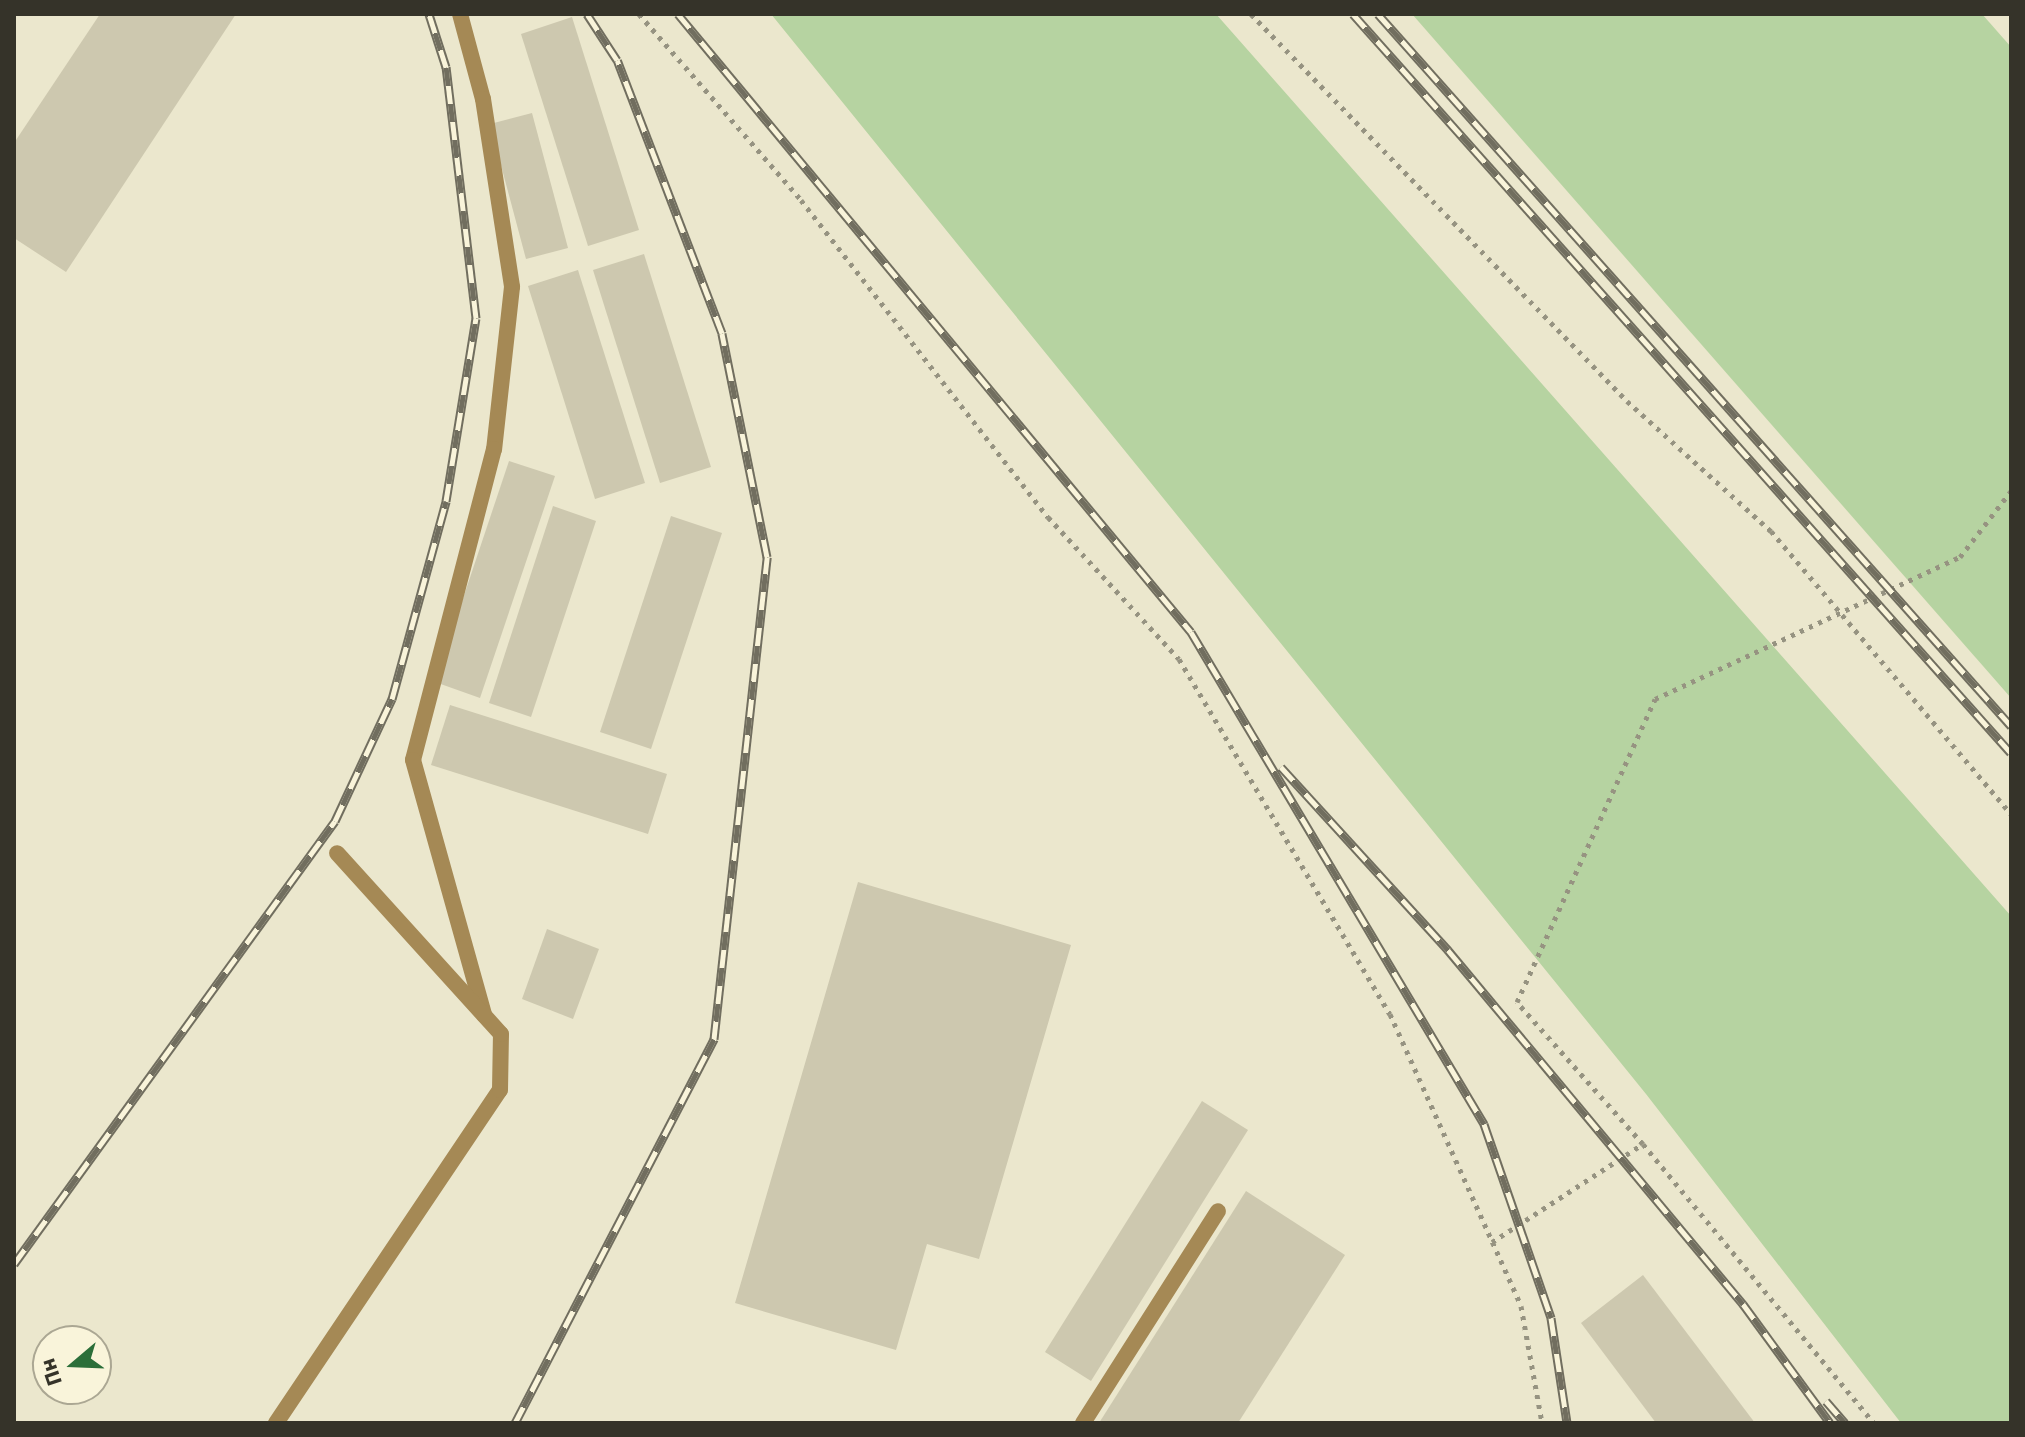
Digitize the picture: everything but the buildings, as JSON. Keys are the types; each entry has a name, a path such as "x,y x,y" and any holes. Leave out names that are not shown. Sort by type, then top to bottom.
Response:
{"lane":[{"path":"460,14 483,99 512,287 494,449 413,760 484,1015"},
{"path":"276,1423 500,1090 501,1034 337,853"},
{"path":"1083,1423 1218,1211"}],"path":[{"path":"639,14 801,200 1048,517 1179,659 1390,1014 1521,1306 1542,1423"},
{"path":"1251,14 1627,401 1771,531 2011,814"},
{"path":"1874,1423 1643,1144 1517,1002 1655,699 1960,557 2011,491"},
{"path":"1492,1242 1643,1144"}],"green space":[{"path":"771,14 1216,14 2011,916 2011,1423 1901,1423 1646,1094"},
{"path":"1412,14 1982,14 2011,47 2011,698"}],"railway":[{"path":"14,1264 335,821 392,699 446,501 476,318 446,67 429,14"},
{"path":"515,1423 714,1039 767,557 722,333 617,60 587,14"},
{"path":"678,14 1191,632 1484,1124 1551,1318 1567,1423"},
{"path":"1353,14 2011,753"},
{"path":"1378,14 2011,726"},
{"path":"1281,767 1448,950 1743,1304 1830,1423"},
{"path":"1826,1401 1845,1423"}]}
